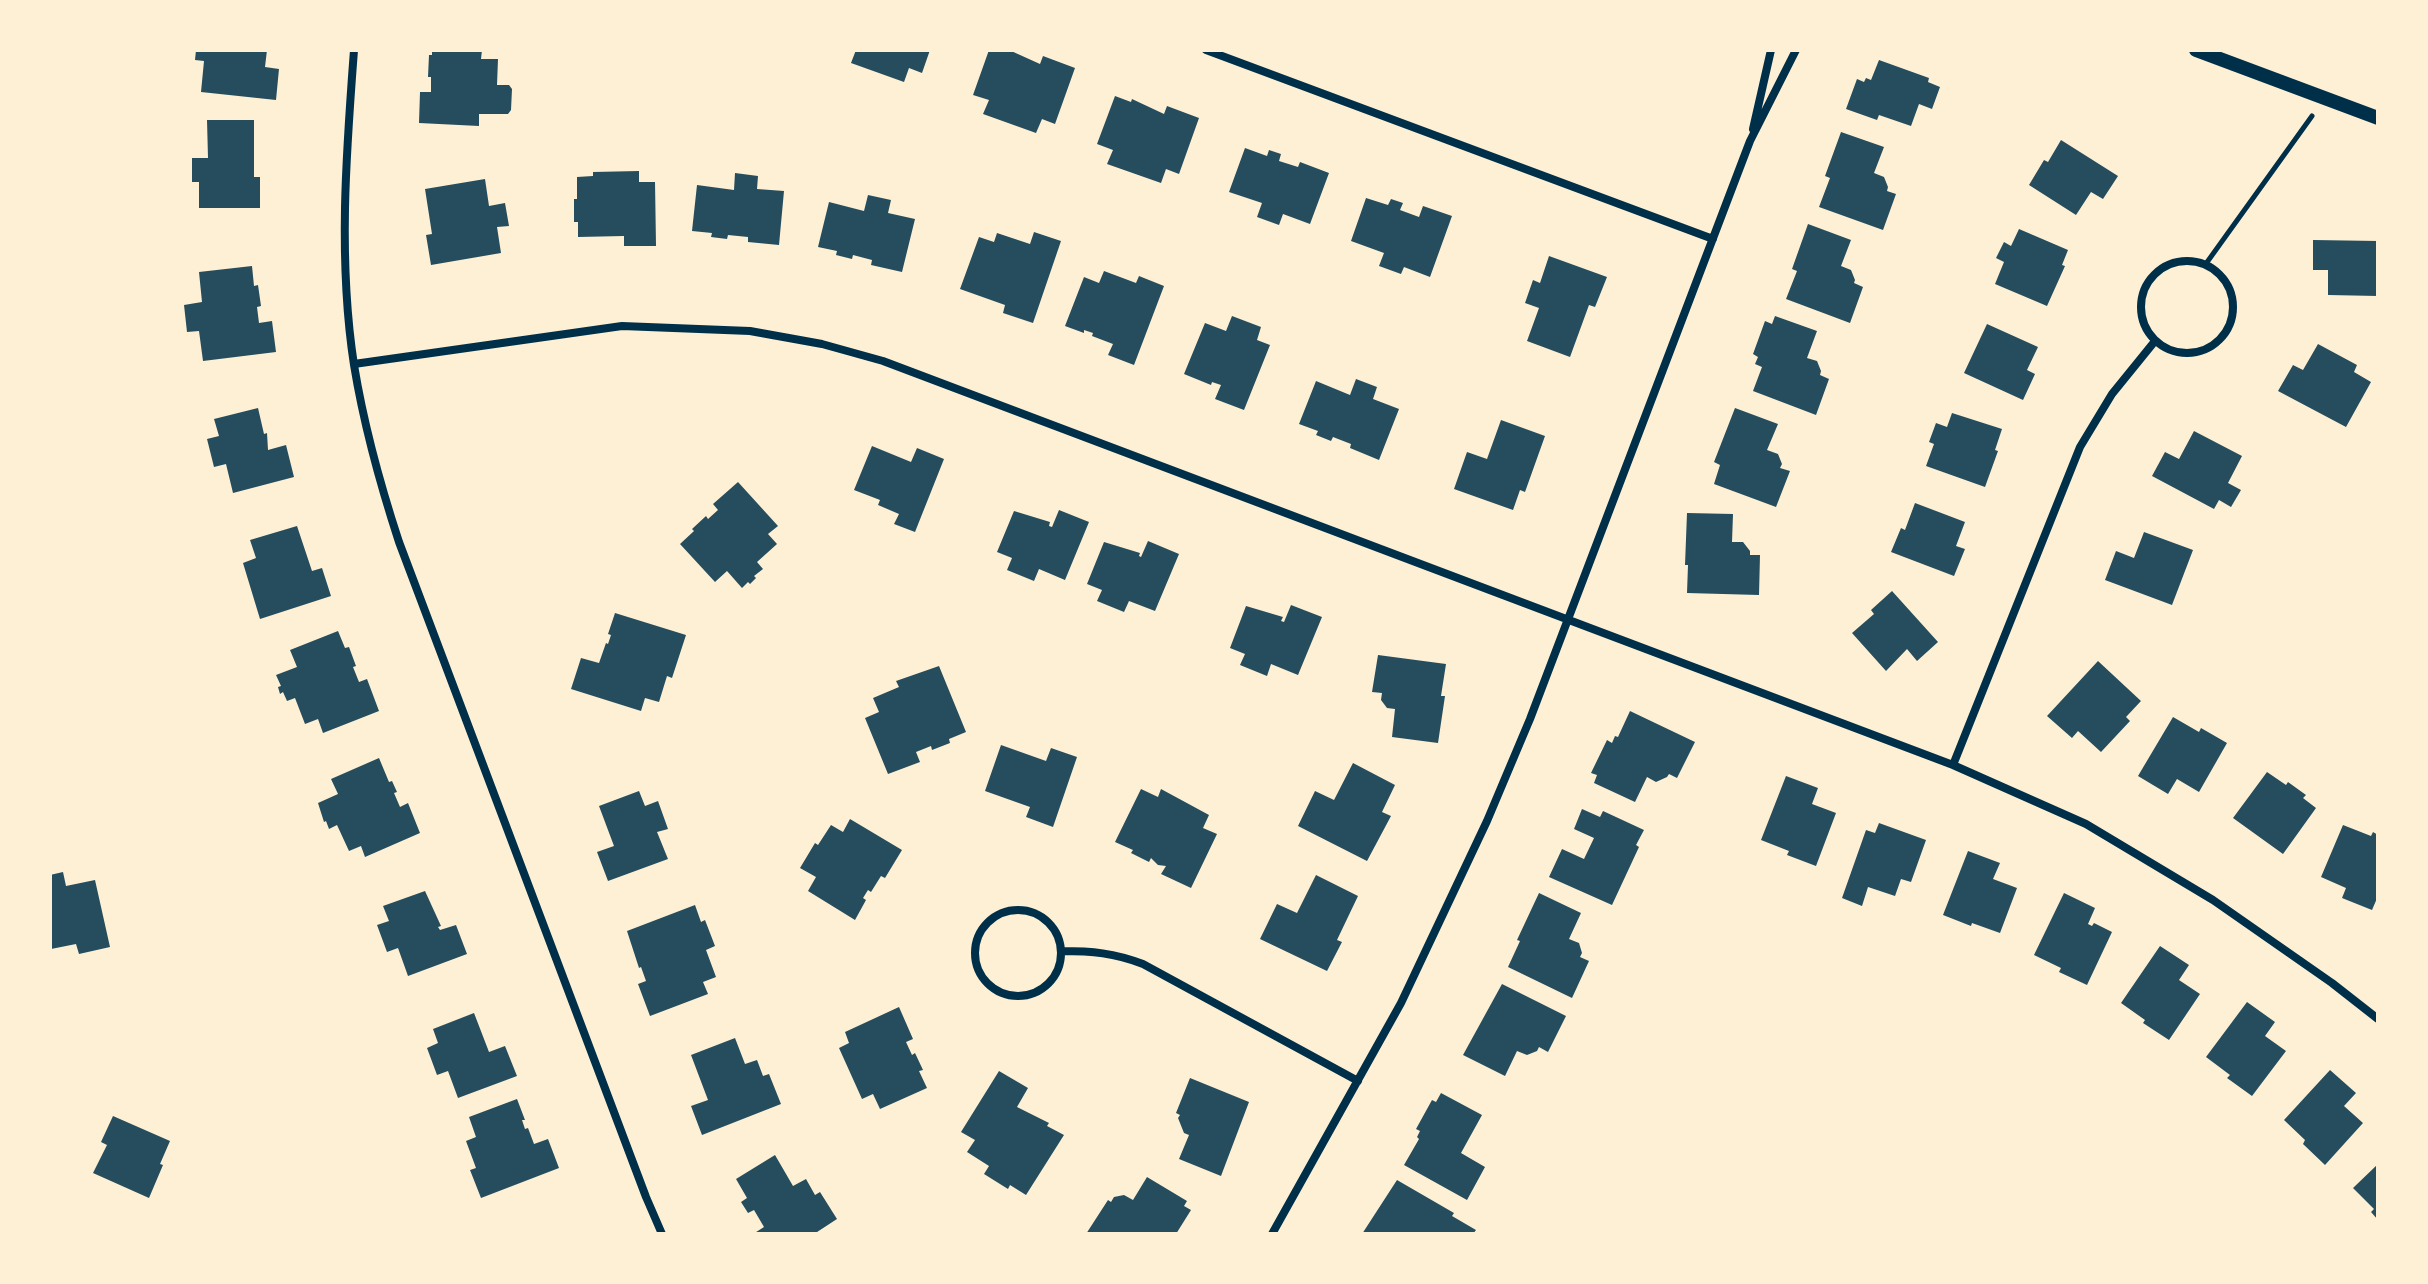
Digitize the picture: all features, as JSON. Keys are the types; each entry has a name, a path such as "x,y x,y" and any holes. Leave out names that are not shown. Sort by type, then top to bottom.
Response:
{"street":[{"path":"354,50 345,159 345,242 354,364 380,483 399,542 662,1234"},
{"path":"1206,50 1713,239"},
{"path":"1750,141 1771,50"},
{"path":"1272,1234 1401,1003 1454,895 1530,719 1750,141 1796,50"},
{"path":"2196,50 2378,118"},
{"path":"2190,261 2205,265 2218,273 2229,286 2233,319 2226,333 2214,345 2200,352 2183,353 2168,349 2155,341 2145,327 2141,312 2142,296 2148,282 2159,270 2174,263 2190,261"},
{"path":"354,364 622,326 750,331 822,344 883,361 1953,765 2086,824 2213,900 2377,1017"},
{"path":"1953,765 2080,447 2112,394 2155,341"},
{"path":"1010,910 1037,913 1048,921 1056,932 1061,951 1057,971 1049,983 1025,995 1012,996 987,984 975,960 975,946 986,922 1010,910"},
{"path":"1061,951 1120,955 1143,964 1358,1081"}],"path":[{"path":"2205,265 2325,99"}],"building":[{"path":"196,50 267,50 265,67 279,69 276,100 201,92 204,61 195,60"},
{"path":"432,50 482,50 481,59 498,59 497,85 509,85 512,89 508,114 479,114 479,126 419,123 420,92 431,92 431,77 428,77"},
{"path":"856,50 930,50 922,73 909,68 904,82 851,63"},
{"path":"989,50 1009,50 1040,64 1043,56 1075,68 1055,124 1042,119 1036,133 983,114 989,100 973,95"},
{"path":"1879,60 1929,78 1928,82 1940,87 1932,109 1919,104 1911,126 1879,115 1877,120 1846,109 1857,79 1864,82 1866,78 1871,80"},
{"path":"1115,96 1131,102 1132,99 1164,114 1167,106 1199,118 1179,174 1166,169 1161,183 1107,164 1113,150 1097,144"},
{"path":"207,120 254,120 254,177 260,177 260,208 199,208 199,182 192,182 192,158 208,158"},
{"path":"1841,132 1884,147 1874,173 1884,177 1887,191 1896,194 1883,230 1819,207 1830,178 1825,176"},
{"path":"2061,140 2118,176 2103,199 2091,192 2076,215 2029,185"},
{"path":"1245,148 1267,156 1269,150 1281,154 1279,161 1298,167 1300,162 1329,173 1310,224 1283,214 1279,225 1257,217 1262,203 1229,192"},
{"path":"639,171 639,182 655,182 656,246 624,246 624,236 578,237 578,222 574,222 577,177 593,176 593,172"},
{"path":"735,173 758,176 757,189 784,191 779,245 748,242 748,237 728,235 727,239 711,237 712,233 692,231 697,185 734,190"},
{"path":"485,179 489,206 505,203 509,226 497,227 501,253 431,265 426,235 432,234 425,189"},
{"path":"868,195 891,200 888,213 915,219 902,272 871,265 872,260 853,255 852,259 836,255 837,251 818,247 829,202 864,211"},
{"path":"1366,198 1388,205 1391,199 1403,203 1400,210 1419,217 1423,206 1452,216 1430,277 1404,267 1401,274 1379,266 1384,253 1351,241"},
{"path":"1808,224 1851,240 1841,266 1851,270 1854,283 1863,287 1850,323 1786,299 1797,271 1792,269"},
{"path":"2019,229 2068,250 2062,265 2065,266 2047,306 1995,284 2004,262 1996,258 2004,242 2011,246"},
{"path":"1034,232 1061,241 1033,323 1003,313 1005,305 960,289 979,237 994,242 997,233 1030,244"},
{"path":"2313,240 2378,241 2378,296 2328,295 2328,270 2313,270"},
{"path":"1549,256 1607,277 1595,307 1589,305 1570,357 1527,341 1539,308 1525,303 1533,280 1540,283"},
{"path":"252,266 254,286 258,285 261,306 257,307 259,323 272,321 276,352 203,361 199,331 187,332 184,305 202,302 199,272"},
{"path":"1104,271 1136,283 1139,276 1164,286 1134,365 1108,355 1113,344 1092,336 1093,333 1065,326 1084,277 1099,283"},
{"path":"1232,316 1261,327 1257,340 1270,345 1244,410 1215,399 1221,385 1212,382 1211,385 1184,374 1205,323 1226,331"},
{"path":"1775,316 1817,331 1807,358 1817,361 1820,375 1829,379 1816,415 1753,391 1762,367 1755,364 1758,357 1753,354 1765,321 1772,324"},
{"path":"1987,324 2038,347 2027,370 2035,374 2023,400 1964,373"},
{"path":"2318,344 2357,365 2354,372 2371,382 2346,427 2278,391 2293,365 2303,370"},
{"path":"1356,379 1377,387 1373,399 1399,409 1379,460 1350,448 1351,444 1333,437 1331,441 1316,435 1318,431 1299,424 1316,381 1350,395"},
{"path":"258,408 264,434 267,433 268,450 286,445 294,477 233,493 226,464 214,467 207,439 219,436 214,419"},
{"path":"1735,408 1778,424 1767,450 1778,454 1782,464 1780,468 1790,471 1776,507 1714,484 1720,465 1714,462"},
{"path":"1952,413 2002,429 1985,487 1926,466 1934,444 1929,442 1936,423 1947,427"},
{"path":"1501,420 1545,436 1525,492 1520,490 1513,510 1454,489 1467,452 1487,459"},
{"path":"2194,431 2242,456 2228,483 2241,490 2231,507 2219,500 2214,509 2152,476 2165,452 2179,459"},
{"path":"872,446 911,462 917,448 944,459 915,532 894,524 899,514 878,505 880,500 854,490"},
{"path":"738,482 778,526 768,534 777,544 757,562 763,569 750,584 748,582 742,588 727,571 715,582 680,544 706,516 708,519 718,510 713,504"},
{"path":"1915,503 1965,522 1956,546 1965,549 1954,576 1891,552 1901,528 1905,530"},
{"path":"1059,510 1089,522 1065,580 1039,569 1034,581 1007,570 1012,558 997,552 1014,511 1050,522 1049,526 1052,527"},
{"path":"1687,513 1733,514 1732,542 1743,542 1750,555 1760,555 1759,595 1687,593"},
{"path":"297,526 312,571 322,568 331,596 260,619 243,563 256,558 250,540"},
{"path":"2144,532 2193,550 2172,605 2105,580 2116,551 2134,558"},
{"path":"1148,541 1179,554 1155,611 1129,601 1124,612 1097,601 1102,590 1087,584 1104,542 1140,553 1141,557"},
{"path":"1892,591 1938,642 1917,661 1907,649 1886,671 1852,633 1874,614 1871,610"},
{"path":"1291,605 1322,617 1298,675 1271,664 1267,676 1240,665 1245,654 1230,648 1246,606 1283,617 1281,621 1284,622"},
{"path":"615,613 686,635 672,678 667,676 659,702 645,698 641,711 571,689 581,658 599,663 611,635 608,634"},
{"path":"338,631 345,648 349,647 359,682 367,679 379,711 323,733 318,719 305,724 295,698 287,701 283,692 280,694 278,687 281,686 276,675 297,667 290,650"},
{"path":"1378,655 1446,664 1438,743 1392,737 1395,709 1387,708 1381,700 1382,693 1372,692"},
{"path":"2098,661 2141,701 2126,717 2130,721 2101,752 2078,731 2072,738 2047,716"},
{"path":"939,666 966,732 949,739 950,743 916,752 920,762 888,774 865,718 879,712 873,698 899,687 896,681"},
{"path":"1630,711 1695,742 1677,778 1669,774 1656,782 1647,777 1635,802 1594,783 1597,775 1591,773 1607,740 1612,743 1615,736 1618,737"},
{"path":"2173,717 2227,743 2199,792 2177,779 2168,794 2138,776"},
{"path":"1001,745 1046,761 1051,748 1077,757 1053,827 1026,817 1030,807 985,791"},
{"path":"379,758 397,792 394,793 400,807 408,803 420,833 365,857 361,846 349,851 337,825 329,829 318,803 338,794 331,779"},
{"path":"1353,763 1395,785 1382,812 1391,816 1367,861 1298,826 1315,791 1334,800"},
{"path":"2267,772 2306,795 2303,798 2316,808 2283,854 2233,818"},
{"path":"1786,776 1818,788 1812,804 1836,813 1816,866 1787,855 1789,851 1761,840"},
{"path":"1141,789 1158,797 1161,789 1209,815 1203,828 1217,834 1191,888 1161,874 1166,866 1158,865 1151,858 1149,862 1115,842"},
{"path":"639,791 645,806 658,801 668,829 657,832 668,859 608,881 597,852 614,846 599,806"},
{"path":"1582,809 1600,817 1603,811 1644,830 1612,905 1549,877 1562,849 1584,859 1594,838 1574,829"},
{"path":"850,819 902,850 885,878 881,876 871,892 868,890 855,920 808,891 816,877 800,868 815,843 818,845 831,825 843,832"},
{"path":"1879,823 1926,840 1911,882 1901,879 1895,896 1868,887 1862,906 1842,898 1866,830 1875,833"},
{"path":"2343,825 2371,836 2373,832 2378,835 2378,896 2372,910 2342,898 2346,888 2321,877"},
{"path":"1968,851 2000,863 1993,879 2017,888 2000,933 1943,915"},
{"path":"63,872 66,886 95,880 110,947 79,954 76,944 51,949 50,875"},
{"path":"1316,875 1358,896 1337,940 1342,942 1327,971 1260,939 1277,904 1297,913"},
{"path":"425,891 440,930 456,925 467,954 408,976 398,948 387,952 377,925 389,921 383,906"},
{"path":"1539,893 1581,913 1569,939 1579,943 1580,957 1589,961 1572,998 1508,967"},
{"path":"2064,893 2095,908 2088,924 2092,926 2094,923 2112,932 2087,985 2059,972 2061,968 2034,955"},
{"path":"695,905 701,922 705,920 715,946 706,950 716,977 703,982 708,994 650,1016 638,984 646,981 627,931"},
{"path":"2160,946 2189,965 2179,980 2200,994 2169,1040 2143,1023 2145,1020 2121,1003"},
{"path":"1502,984 1566,1016 1548,1052 1539,1047 1527,1055 1517,1051 1505,1076 1463,1055"},
{"path":"2247,1002 2275,1022 2265,1036 2286,1051 2252,1096 2227,1078 2230,1075 2206,1057"},
{"path":"899,1007 913,1039 906,1042 923,1070 919,1071 927,1088 880,1109 873,1094 862,1099 839,1048 849,1043 845,1032"},
{"path":"474,1013 489,1052 505,1046 517,1076 458,1098 448,1071 437,1075 427,1048 438,1043 433,1029"},
{"path":"735,1038 745,1064 757,1060 763,1076 769,1074 781,1104 702,1135 691,1106 708,1100 691,1055"},
{"path":"2330,1070 2356,1093 2344,1106 2363,1123 2325,1165 2284,1120"},
{"path":"999,1071 1028,1088 1017,1107 1049,1123 1047,1126 1064,1135 1026,1195 1010,1185 1008,1189 984,1174 989,1166 967,1152 975,1140 961,1132"},
{"path":"1190,1078 1249,1102 1221,1176 1179,1159 1189,1135 1184,1133 1178,1118 1180,1115 1176,1113"},
{"path":"1441,1093 1482,1115 1461,1153 1485,1167 1467,1200 1404,1165 1419,1139 1420,1131 1416,1129 1432,1100 1436,1102"},
{"path":"517,1099 525,1129 528,1128 534,1144 548,1139 559,1168 481,1198 470,1170 476,1168 466,1141 476,1137 469,1117"},
{"path":"113,1116 170,1141 149,1198 93,1173 107,1145 101,1142"},
{"path":"775,1155 793,1186 806,1179 815,1195 820,1192 837,1219 814,1234 753,1234 764,1227 754,1210 748,1213 741,1202 747,1198 736,1179"},
{"path":"2378,1164 2378,1220 2371,1212 2374,1209 2353,1188"},
{"path":"1147,1177 1187,1201 1184,1206 1191,1210 1176,1234 1086,1234 1108,1200 1111,1202 1114,1197 1124,1195 1133,1200"},
{"path":"1397,1180 1454,1213 1452,1216 1476,1230 1473,1234 1362,1234"}]}
